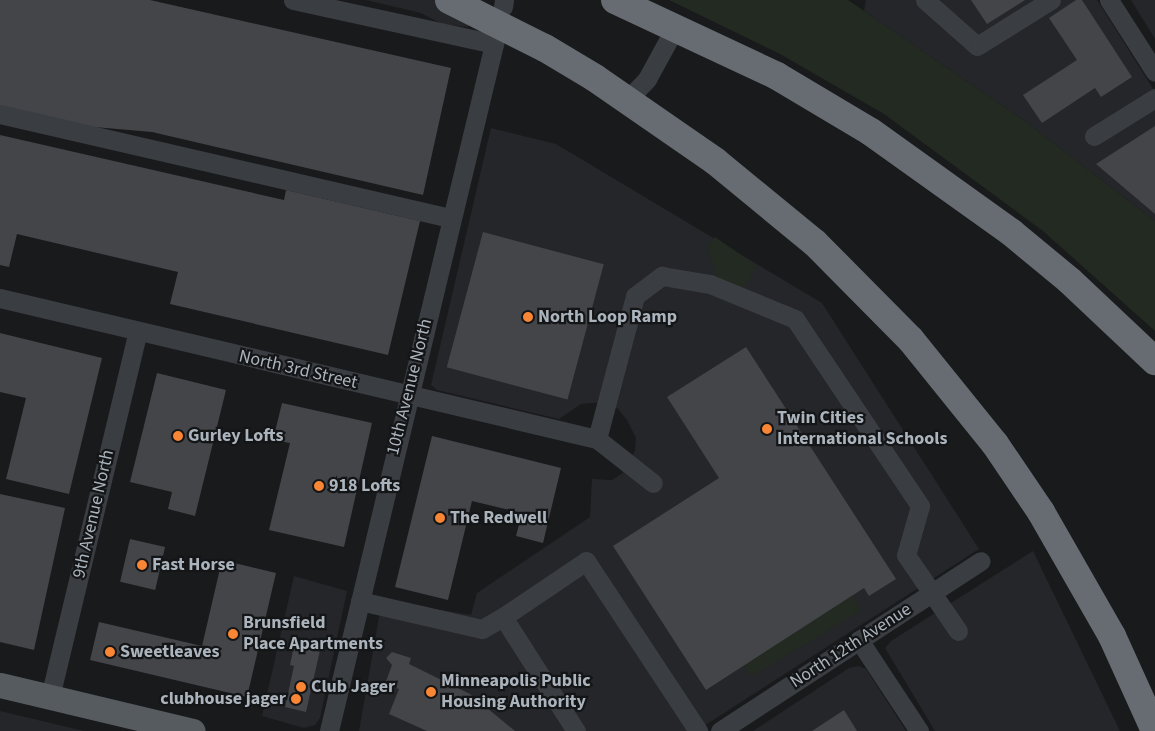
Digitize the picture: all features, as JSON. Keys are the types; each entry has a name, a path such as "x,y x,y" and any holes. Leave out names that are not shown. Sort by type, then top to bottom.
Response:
{"highway":[{"path":"450,0 545,48 627,100 715,161 815,243 878,304 941,376 995,444 1061,543 1112,636 1155,731"},
{"path":"615,0 676,26 831,106 952,186 1070,281 1155,361"}],"main road":[{"path":"0,685 193,731"}],"street":[{"name":"10th Avenue North","path":"293,0 494,44 329,731"},
{"path":"925,0 977,46 1051,0"},
{"path":"1109,0 1155,72"},
{"path":"627,100 647,79 676,26"},
{"path":"1094,136 1155,98"},
{"path":"0,114 451,218"},
{"path":"653,483 597,439 635,296 662,276 710,284 795,319 920,506 906,555 920,579 933,592 958,631"},
{"name":"North 3rd Street","path":"0,298 408,396 597,439"},
{"name":"9th Avenue North","path":"50,697 138,331"},
{"path":"360,601 482,629 586,561 698,731"},
{"name":"North 12th Avenue","path":"720,731 982,561"},
{"path":"503,617 576,731"},
{"path":"860,640 919,731"}],"shaded area":[{"path":"366,0 480,0 476,18 467,27 442,24 421,13"},
{"path":"669,0 848,0 1025,121 1155,221 1155,331 1043,231 884,114 780,54"},
{"path":"866,0 1097,0 1155,92 1155,221 1025,121 864,11"},
{"path":"1131,0 1155,0 1155,39"},
{"name":"Twin Cities International Schools","path":"491,128 556,144 822,303 979,549 696,731 359,731 382,600 471,615 477,593 590,517 592,479 612,480 623,473 635,451 636,438 627,420 618,409 604,402 581,404 559,419 437,390 431,385"},
{"path":"715,237 757,266 745,286 731,288 718,279 707,248"},
{"path":"1033,551 1120,731 935,731 885,648 891,641"},
{"path":"294,576 347,591 320,718 315,725 304,728 262,716"},
{"path":"852,596 861,611 751,676 742,662"},
{"path":"859,666 866,669 906,731 753,731 849,668"},
{"path":"0,711 84,731 0,731"}],"building":[{"path":"0,0 150,0 451,68 423,195 152,132 83,126 0,106"},
{"path":"971,0 1025,0 987,24"},
{"path":"1076,0 1082,0 1132,77 1101,97 1095,88 1042,123 1023,95 1077,60 1049,18"},
{"path":"1155,126 1155,214 1096,164"},
{"path":"0,135 284,200 286,190 420,221 388,355 170,304 178,272 17,234 9,267 0,265"},
{"name":"North Loop Ramp","path":"483,232 604,264 568,400 447,367"},
{"path":"0,333 102,358 69,494 6,479 26,398 0,392"},
{"path":"746,347 896,579 869,596 864,588 706,690 613,546 719,478 667,397"},
{"name":"Gurley Lofts","path":"157,373 226,390 195,516 168,509 172,492 130,482"},
{"name":"918 Lofts","path":"282,403 372,423 344,547 269,530 290,443 273,440"},
{"name":"The Redwell","path":"432,436 561,468 543,543 516,536 522,513 472,501 448,600 395,587"},
{"path":"0,494 65,508 34,650 0,642"},
{"name":"Fast Horse","path":"130,539 165,547 155,590 120,582"},
{"name":"Brunsfield Place Apartments","path":"222,560 276,573 247,697 90,660 99,622 202,646"},
{"name":"Club Jager","path":"295,641 321,646 306,712 285,707 294,666 290,665"},
{"name":"Minneapolis Public Housing Authority","path":"392,652 411,658 409,664 470,694 515,731 427,731 389,714 399,689 385,684 392,665 386,658"},
{"path":"844,710 857,731 812,731"}],"place":[{"name":"North Loop Ramp","path":"528,317"},
{"name":"Twin Cities International Schools","path":"767,429"},
{"name":"Gurley Lofts","path":"178,436"},
{"name":"918 Lofts","path":"319,486"},
{"name":"The Redwell","path":"440,518"},
{"name":"Fast Horse","path":"142,565"},
{"name":"Brunsfield Place Apartments","path":"233,634"},
{"name":"Sweetleaves","path":"110,652"},
{"name":"Club Jager","path":"301,687"},
{"name":"Minneapolis Public Housing Authority","path":"431,692"},
{"name":"clubhouse jager","path":"296,699"}]}
